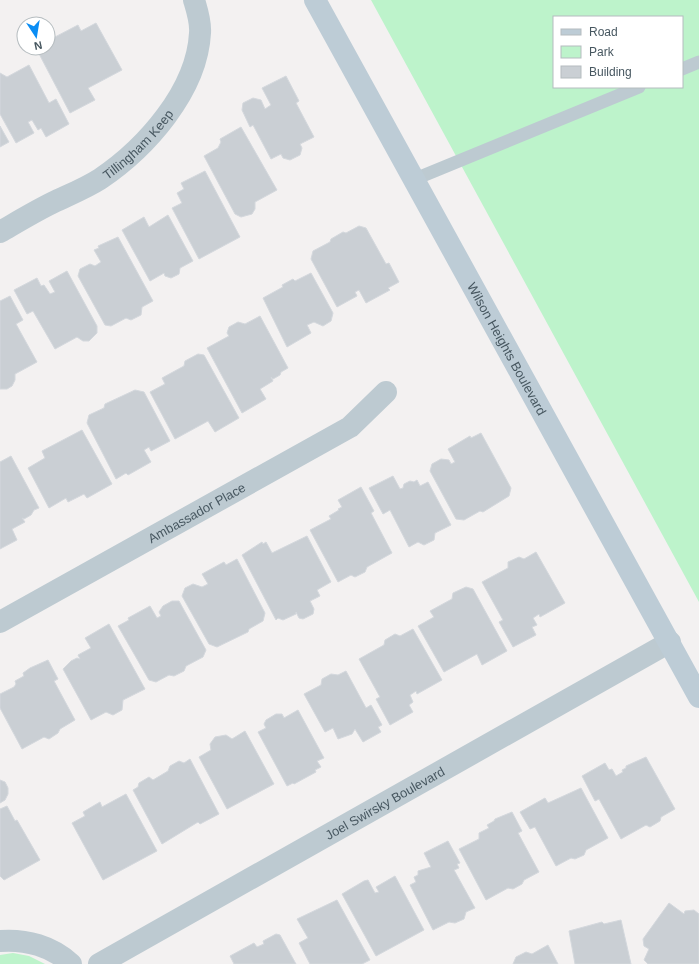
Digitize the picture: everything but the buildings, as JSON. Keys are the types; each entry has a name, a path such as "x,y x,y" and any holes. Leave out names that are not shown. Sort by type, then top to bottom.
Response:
{"main road":[{"name":"Wilson Heights Boulevard","path":"315,0 699,697"}],"street":[{"name":"Tillingham Keep","path":"0,232 99,180 142,145 163,121 176,101 197,56 201,31 199,14 194,0"},
{"name":"Ambassador Place","path":"0,622 350,427 386,392"},
{"name":"Joel Swirsky Boulevard","path":"99,964 670,642"},
{"path":"0,940 14,940 33,943 47,948 71,964"}],"lane":[{"path":"683,70 699,62"},
{"path":"415,180 638,88"}],"green space":[{"path":"371,0 699,0 699,602"},
{"path":"13,953 29,956 45,964 0,964 0,955"}]}
